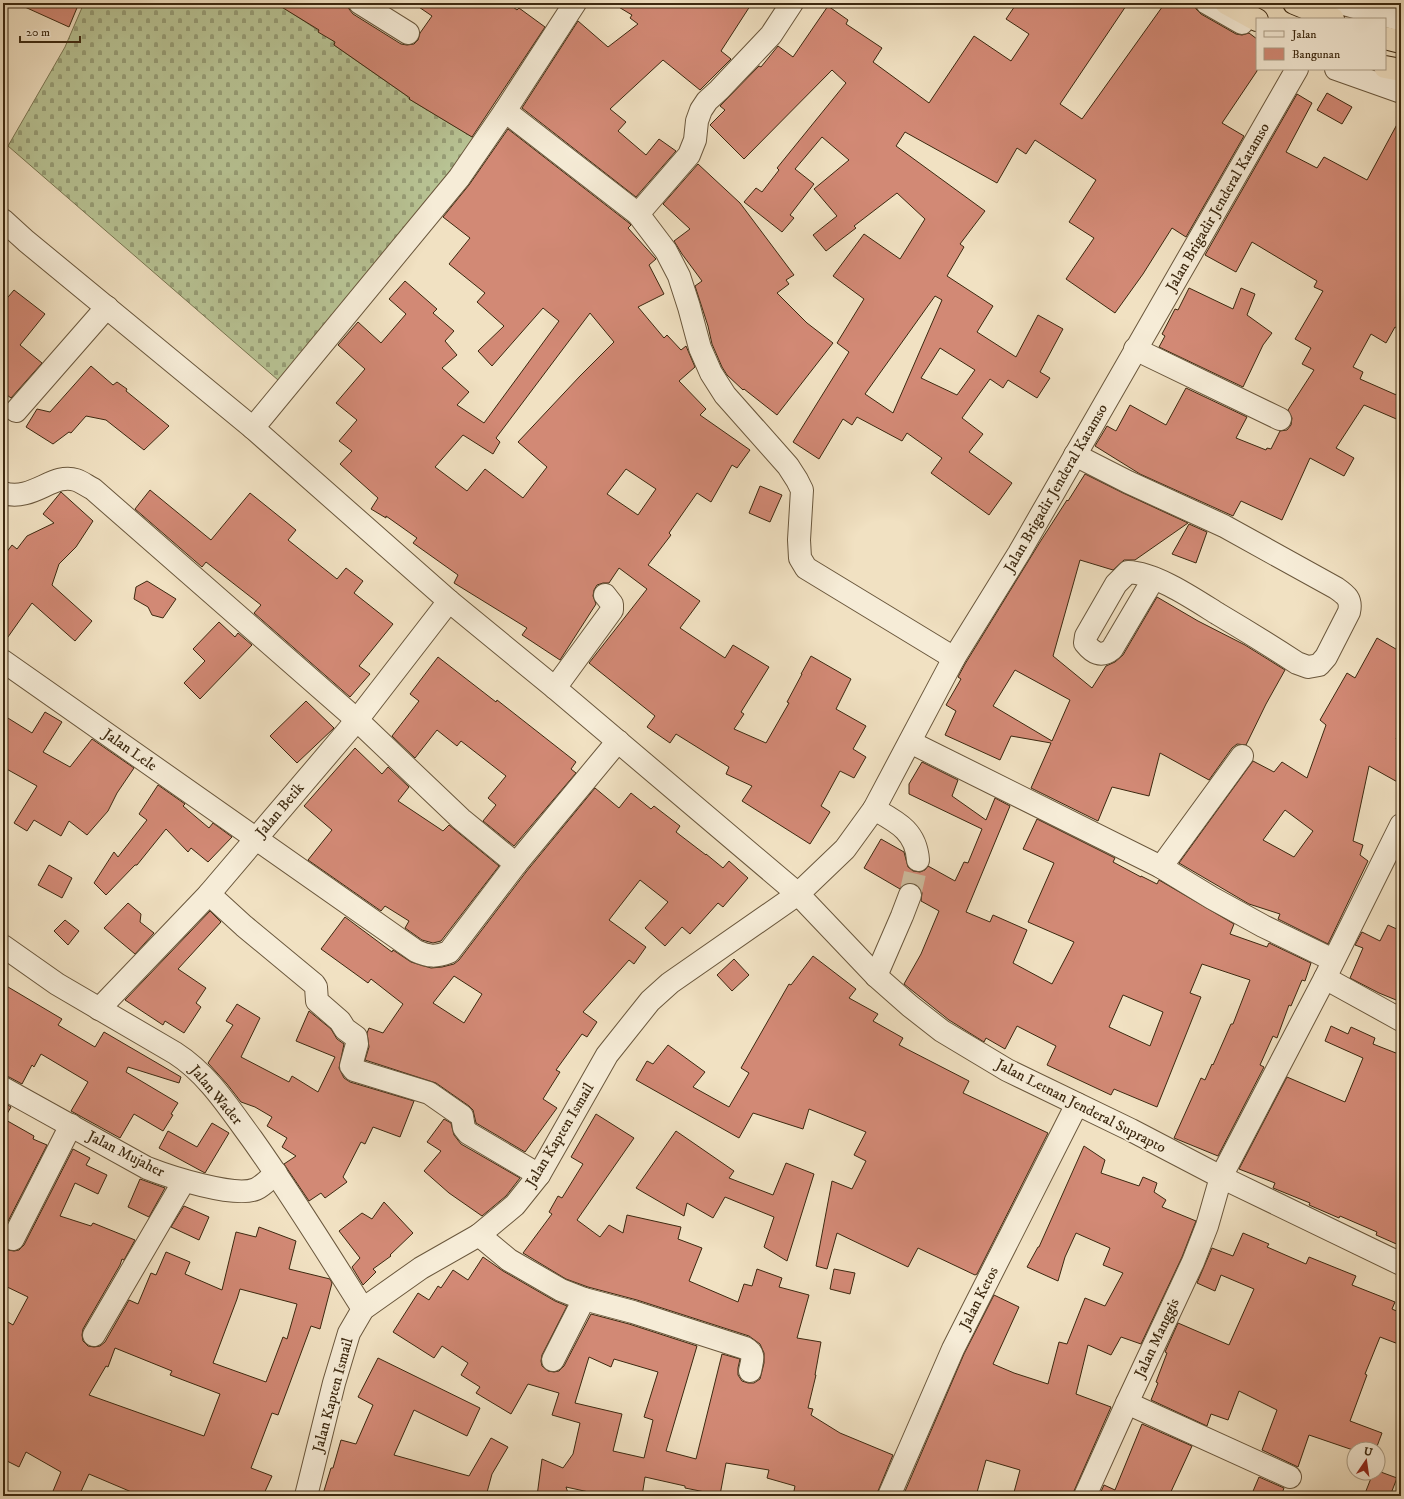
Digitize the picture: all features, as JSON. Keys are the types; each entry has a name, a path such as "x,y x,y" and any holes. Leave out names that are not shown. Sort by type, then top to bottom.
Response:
{"highway":[{"path":"1226,3 1256,19"},
{"path":"1294,3 1341,8"},
{"path":"1386,38 1401,42"},
{"path":"1386,67 1401,70"}],"street":[{"path":"360,3 408,32"},
{"path":"253,428 459,178 506,111 574,3"},
{"path":"638,214 689,154 695,140 701,110 707,101 771,35 792,3"},
{"path":"1207,3 1256,30"},
{"path":"1341,8 1401,20"},
{"name":"Jalan Brigadir Jenderal Katamso","path":"798,894 845,850 874,809 954,658 1019,553 1296,70"},
{"path":"1339,70 1401,92"},
{"path":"506,111 638,214 666,251 679,276 690,307 700,348 711,373 724,395 788,466 802,490 799,540 800,558 806,568 954,658"},
{"name":"Jalan Letnan Jenderal Suprapto","path":"3,220 26,241 253,428 449,601 555,688 798,894 876,976 910,1006 942,1031 1007,1070 1132,1130 1221,1177 1401,1264"},
{"path":"16,411 107,307"},
{"path":"1135,349 1280,419"},
{"path":"1075,455 1128,482 1230,529 1336,588 1346,595 1351,605 1350,612 1326,657 1319,665 1308,667 1297,663 1200,603 1154,578 1138,572 1128,572 1116,584 1086,636 1085,643 1091,651 1101,654 1108,653 1112,649 1154,578"},
{"path":"3,493 11,495 32,492 56,480 67,478 76,479 92,489 357,720 461,819 516,864"},
{"path":"555,688 612,610 612,604 605,595"},
{"name":"Jalan Betik","path":"99,1010 209,894 357,720 449,601"},
{"path":"1105,603 1132,617"},
{"name":"Jalan Lele","path":"3,661 416,951 433,957 449,952 516,864 618,741"},
{"path":"910,742 1161,867 1262,926 1329,969 1401,1020"},
{"path":"1161,867 1242,756"},
{"path":"874,809 896,821 912,838 917,848 918,860"},
{"name":"Jalan Manggis","path":"1085,1496 1193,1262 1207,1226 1221,1177 1329,969 1401,825"},
{"path":"209,894 244,926 314,984 316,987 316,1001 340,1021 345,1029 357,1039 357,1044 351,1062 351,1066 354,1070 434,1096 462,1116 464,1128 468,1133 539,1175"},
{"name":"Jalan Kapten Ismail","path":"313,1494 334,1383 349,1333 363,1310 421,1268 479,1235 515,1206 539,1175 607,1055 650,1001 670,983 798,894"},
{"path":"876,976 910,895"},
{"name":"Jalan Wader","path":"3,946 57,984 186,1060 205,1078 224,1100 276,1173 363,1310"},
{"name":"Jalan Mujaher","path":"3,1088 147,1168 184,1181 246,1192 257,1188 276,1173"},
{"name":"Jalan Ketos","path":"888,1496 953,1349 1077,1104"},
{"path":"13,1239 71,1126"},
{"path":"94,1335 184,1181"},
{"path":"479,1235 509,1260 561,1290 584,1299 633,1312 745,1348 750,1351 753,1356 750,1371"},
{"path":"553,1360 584,1299"},
{"path":"1127,1403 1290,1477"}],"green space":[{"path":"84,3 277,3 334,41 334,45 407,96 409,99 476,139 293,393 8,146 65,47"}],"building":[{"path":"16,3 79,3 69,27"},
{"path":"275,3 348,3 349,9 353,14 401,44 407,45 414,44 418,40 420,33 432,16 413,3 508,3 517,10 519,8 545,27 472,137 409,99 410,98 334,45 335,42 318,32 319,30"},
{"path":"612,3 752,3 721,51 731,59 700,90 663,60 610,109 626,122 618,131 646,155 659,139 676,151 636,197 522,108 578,21 608,47 638,24 630,18 632,15"},
{"path":"1017,3 1128,3 1060,104 1082,119 1165,3 1195,3 1196,9 1201,14 1236,34 1242,35 1249,33 1256,38 1257,71 1222,123 1244,136 1186,237 1172,228 1143,274 1115,313 1066,279 1094,238 1069,222 1096,180 1035,140 1026,154 1017,148 997,183 905,132 896,146 985,211 960,244 964,247 947,276 993,306 977,332 1016,357 1038,315 1063,329 1040,372 1050,378 1037,398 1008,380 1003,388 990,379 962,418 983,434 969,452 1012,483 989,515 931,473 942,458 907,433 902,441 857,417 852,425 843,419 819,459 793,442 849,352 837,343 864,299 833,276 864,234 900,259 925,219 897,193 854,226 856,228 826,251 813,235 837,216 814,189 849,160 822,137 795,169 814,184 790,215 794,218 782,232 744,202 756,188 762,192 779,170 777,168 846,83 832,70 744,159 710,125 725,110 720,106 759,66 761,67 778,46 793,57 828,6 848,20 846,24 882,48 873,62 929,103 974,36 1011,61 1029,34 1006,19","holes":["935,296 942,300 893,413 865,394","940,348 975,370 957,395 921,378"]},
{"path":"1327,93 1352,107 1342,124 1317,110"},
{"path":"1297,94 1312,103 1286,152 1317,168 1324,157 1367,180 1401,117 1401,330 1395,327 1386,343 1371,334 1353,367 1363,372 1360,379 1401,397 1401,421 1364,405 1336,448 1354,458 1344,476 1310,458 1282,520 1241,501 1233,516 1140,474 1095,446 1107,426 1116,431 1130,405 1166,425 1186,388 1247,417 1236,438 1266,450 1267,448 1271,449 1280,431 1287,430 1291,425 1292,418 1288,410 1314,370 1302,364 1311,348 1295,339 1323,291 1314,287 1317,281 1252,242 1236,272 1205,255"},
{"path":"508,129 629,223 631,225 628,228 656,259 649,265 664,294 638,307 664,338 667,335 681,350 686,346 695,367 679,381 706,409 700,415 750,450 737,468 732,465 711,502 697,493 669,533 671,535 648,565 700,601 680,628 725,658 733,645 769,667 741,712 744,714 734,729 766,743 789,703 787,702 811,656 851,679 836,709 866,726 853,749 866,757 854,778 840,771 821,806 830,812 810,844 742,801 752,786 726,774 729,767 676,734 670,743 647,727 655,716 589,663 647,589 619,568 609,583 597,585 593,596 596,604 560,660 522,635 527,628 454,583 458,575 413,543 417,538 386,516 386,518 371,509 378,498 340,464 352,451 339,441 357,420 336,403 365,369 338,345 358,322 381,343 406,314 389,299 405,281 437,309 433,313 454,331 445,341 457,355 442,368 469,392 457,405 484,423 559,321 543,308 492,366 478,351 504,326 477,302 485,293 449,264 470,238 443,217 469,185","holes":["590,313 614,342 518,442 547,467 523,498 485,469 467,491 435,467 463,435 493,454 500,442 496,438","626,469 656,489 638,515 607,494"]},
{"path":"698,164 740,203 794,275 786,280 789,284 777,293 807,323 833,343 777,415 744,389 743,390 727,375 722,367 712,344 708,326 695,286 702,281 674,241 690,229 663,204"},
{"path":"1189,288 1233,309 1241,288 1255,294 1247,315 1272,333 1263,345 1243,387 1159,347 1165,336 1162,334 1175,309 1178,310"},
{"path":"14,290 45,314 20,345 42,363 11,398 3,392 3,303"},
{"path":"91,366 113,385 117,382 127,389 126,391 169,426 144,450 106,420 86,416 71,433 69,432 53,444 26,427 37,409 50,412"},
{"path":"1085,474 1188,523 1135,560 1124,560 1113,570 1080,560 1053,656 1092,688 1106,666 1115,662 1123,655 1157,597 1198,621 1245,645 1285,670 1246,745 1237,744 1232,748 1209,780 1160,753 1149,796 1112,787 1098,821 1031,788 1051,743 1011,736 1000,760 945,735 956,711 946,705 961,679 958,677 1040,542 1067,500 1068,501","holes":["1015,670 1070,700 1052,741 993,706"]},
{"path":"760,486 782,495 770,522 749,513"},
{"path":"150,490 211,540 250,493 296,530 288,540 337,579 346,568 363,581 354,593 393,624 359,666 370,674 350,697 254,613 261,605 206,562 202,567 135,509"},
{"path":"61,492 93,521 76,547 59,564 52,585 92,621 75,641 32,603 3,644 3,557 12,545 17,549 27,536 54,523 43,514"},
{"path":"1189,524 1207,532 1196,563 1172,554"},
{"path":"147,581 176,599 163,618 152,615 148,607 134,599 136,587"},
{"path":"219,622 235,637 238,633 252,645 200,699 184,683 205,661 193,649"},
{"path":"1377,638 1401,652 1401,728 1396,739 1401,742 1401,784 1369,766 1353,841 1363,845 1360,855 1368,861 1328,944 1278,919 1280,914 1249,904 1179,863 1253,761 1274,772 1282,762 1307,778 1326,725 1320,720 1347,673 1355,678","holes":["1285,810 1313,831 1294,857 1263,840"]},
{"path":"438,657 496,702 497,700 576,762 571,769 576,773 514,846 483,821 496,805 488,798 506,776 461,741 457,746 437,730 415,758 392,736 419,701 410,694"},
{"path":"306,701 334,728 297,763 270,736"},
{"path":"45,712 62,722 43,752 70,767 92,739 134,768 117,793 108,811 87,835 69,821 61,836 34,820 27,831 14,823 37,786 3,767 3,715 32,733"},
{"path":"355,748 382,774 388,767 409,787 398,801 443,831 449,825 499,866 441,941 433,943 422,940 405,928 409,921 385,906 381,911 308,860 332,830 304,806"},
{"path":"922,762 958,780 952,796 986,820 995,798 1010,806 966,912 990,922 993,915 1027,930 1013,963 1052,984 1074,942 1028,922 1054,863 1023,849 1037,819 1115,858 1113,862 1141,877 1157,884 1159,880 1234,924 1230,934 1267,947 1269,943 1311,963 1305,981 1302,980 1291,1006 1289,1005 1277,1038 1273,1036 1260,1065 1264,1067 1218,1156 1174,1138 1201,1078 1205,1080 1231,1024 1233,1024 1250,980 1202,964 1190,993 1201,997 1157,1107 1114,1089 1111,1095 1047,1065 1056,1046 1017,1026 1005,1049 986,1038 984,1042 949,1020 904,984 921,954 939,911 921,901 922,893 920,887 915,884 908,883 902,885 900,889 864,868 881,839 904,852 908,867 913,871 920,872 925,870 928,866 955,881 964,862 968,863 982,829 909,794 909,784","holes":["1123,995 1163,1012 1150,1046 1109,1027"]},
{"path":"158,785 185,804 183,806 209,828 213,823 232,837 208,862 191,848 188,852 166,829 137,865 135,865 106,895 94,883 114,852 118,857 147,820 139,814"},
{"path":"595,788 619,808 631,793 651,809 654,806 680,826 676,832 706,855 723,868 729,861 748,878 723,907 718,903 690,934 682,927 665,946 645,928 668,902 640,880 609,920 646,947 634,964 629,960 583,1012 597,1022 587,1037 582,1034 556,1070 560,1072 543,1099 557,1108 525,1152 476,1123 473,1110 469,1106 436,1083 365,1060 369,1047 367,1033 369,1028 383,1033 403,1004 371,979 368,983 321,949 345,917 392,952 393,950 411,962 431,968 454,964 459,960 526,872","holes":["454,976 482,994 464,1023 433,1003"]},
{"path":"49,865 72,878 62,898 38,885"},
{"path":"128,903 141,914 140,922 154,933 135,954 104,928"},
{"path":"210,911 221,922 178,969 206,988 196,1003 201,1007 184,1033 165,1021 163,1025 125,1000"},
{"path":"65,920 79,931 68,945 54,931"},
{"path":"1388,925 1401,931 1401,1002 1379,993 1350,978 1363,948 1355,945 1362,932 1380,941"},
{"path":"813,956 856,989 849,998 878,1014 873,1021 903,1038 899,1045 969,1081 963,1093 1048,1133 977,1274 975,1275 918,1248 908,1267 837,1233 827,1269 816,1266 832,1181 852,1189 866,1161 854,1155 866,1132 809,1109 803,1129 753,1113 739,1138 636,1080 647,1061 653,1064 668,1045 705,1072 693,1087 729,1107 749,1073 741,1068 789,984 791,985"},
{"path":"734,959 749,975 732,991 717,975"},
{"path":"3,984 62,1019 58,1025 95,1047 104,1032 181,1077 179,1083 128,1067 126,1072 178,1103 171,1114 173,1115 163,1131 134,1114 120,1138 71,1111 88,1082 41,1054 34,1067 32,1065 22,1084 9,1077 3,1076"},
{"path":"237,1004 260,1018 241,1057 289,1082 292,1076 318,1092 335,1057 296,1041 309,1011 331,1029 337,1039 344,1044 339,1068 344,1078 350,1082 414,1101 400,1137 373,1127 365,1144 361,1142 343,1177 347,1182 325,1198 321,1193 309,1201 284,1164 296,1156 282,1147 287,1138 267,1126 272,1117 255,1107 241,1102 208,1063 233,1025 226,1021"},
{"path":"1331,1026 1348,1034 1351,1027 1375,1038 1373,1044 1401,1055 1401,1246 1376,1235 1377,1232 1340,1216 1339,1218 1309,1205 1310,1203 1273,1188 1275,1183 1239,1169 1287,1077 1345,1102 1363,1058 1325,1041"},
{"path":"3,1102 11,1107 4,1119 34,1136 33,1139 47,1145 3,1231"},
{"path":"596,1114 634,1138 577,1220 600,1237 609,1225 623,1233 627,1215 681,1227 678,1239 702,1248 689,1281 738,1302 744,1284 752,1286 757,1269 782,1278 779,1287 809,1295 797,1338 821,1342 816,1375 808,1408 813,1409 811,1415 840,1433 893,1455 877,1496 793,1496 795,1486 767,1478 769,1470 726,1463 720,1495 685,1488 685,1486 645,1477 642,1496 607,1496 566,1487 569,1496 537,1496 542,1459 563,1468 573,1454 580,1423 552,1415 559,1393 528,1384 511,1414 476,1393 480,1387 461,1375 468,1363 442,1346 434,1358 393,1332 418,1293 429,1300 438,1286 441,1288 453,1270 468,1280 483,1257 503,1271 555,1301 567,1306 542,1355 542,1366 548,1371 559,1371 564,1366 591,1314 629,1324 697,1346 666,1451 696,1459 722,1354 740,1359 738,1375 742,1381 748,1383 754,1383 760,1379 764,1363 764,1353 760,1344 749,1336 566,1279 523,1253 552,1214 549,1212 558,1196 562,1198 583,1164 571,1157","holes":["589,1357 611,1367 614,1359 658,1372 644,1417 653,1420 644,1458 613,1451 622,1414 575,1403"]},
{"path":"444,1119 451,1123 454,1135 461,1144 520,1178 506,1196 482,1216 449,1193 424,1171 441,1151 427,1142"},
{"path":"212,1123 229,1133 205,1173 159,1148 168,1131 197,1147"},
{"path":"676,1131 734,1171 729,1178 773,1195 786,1163 814,1174 787,1261 764,1247 774,1217 725,1197 713,1218 687,1203 684,1216 636,1188"},
{"path":"1084,1146 1105,1160 1101,1173 1139,1186 1143,1177 1157,1183 1154,1192 1166,1200 1162,1207 1196,1221 1182,1257 1141,1344 1121,1337 1111,1355 1088,1345 1076,1394 1111,1407 1073,1496 1013,1496 1020,1470 986,1460 976,1496 903,1496 964,1354 994,1295 1019,1307 993,1364 1014,1373 1048,1384 1059,1342 1067,1344 1085,1298 1105,1306 1123,1273 1103,1265 1110,1248 1076,1233 1065,1257 1058,1281 1027,1267 1039,1247"},
{"path":"73,1149 90,1158 86,1165 107,1175 98,1194 75,1183 60,1216 91,1226 93,1223 135,1240 124,1260 122,1259 83,1329 83,1341 88,1346 94,1347 100,1346 105,1342 129,1300 138,1304 151,1273 156,1275 166,1252 190,1262 185,1274 222,1290 236,1232 256,1237 259,1227 296,1241 289,1269 330,1279 332,1283 320,1329 311,1326 278,1415 272,1413 251,1468 272,1476 263,1496 141,1496 89,1474 79,1496 51,1496 61,1472 26,1452 19,1467 3,1459 3,1319 13,1325 28,1297 3,1285 3,1246 8,1250 14,1251 19,1250 24,1245","holes":["240,1289 297,1304 287,1339 283,1337 266,1382 213,1363","115,1348 172,1371 170,1375 220,1394 204,1436 89,1395 106,1366 108,1367"]},
{"path":"140,1179 165,1188 149,1217 128,1207"},
{"path":"384,1202 413,1233 390,1255 391,1256 373,1269 376,1272 363,1285 352,1267 360,1258 339,1231 362,1213 372,1219"},
{"path":"184,1206 209,1217 199,1240 171,1227"},
{"path":"1243,1233 1269,1244 1267,1247 1306,1264 1309,1257 1356,1276 1352,1285 1395,1302 1392,1309 1401,1313 1401,1345 1380,1337 1365,1374 1367,1375 1350,1421 1382,1433 1379,1441 1346,1441 1346,1448 1309,1435 1298,1467 1262,1450 1277,1410 1239,1391 1228,1420 1211,1414 1207,1426 1151,1400 1167,1353 1165,1352 1178,1323 1229,1345 1254,1289 1221,1275 1215,1291 1197,1283 1212,1248 1233,1256"},
{"path":"834,1269 855,1273 850,1294 830,1289"},
{"path":"378,1358 480,1408 467,1436 414,1410 394,1455 469,1476 491,1438 508,1447 492,1474 486,1496 332,1496 323,1494 331,1468 333,1468 341,1440 356,1444 373,1405 358,1397"},
{"path":"1142,1424 1192,1446 1169,1496 1099,1496 1104,1485 1115,1490"},
{"path":"1386,1474 1397,1478 1390,1496 1364,1496 1370,1481 1386,1481"},
{"path":"1259,1477 1284,1488 1281,1496 1251,1496"}],"tunnel":[{"path":"910,895 918,860"}]}
